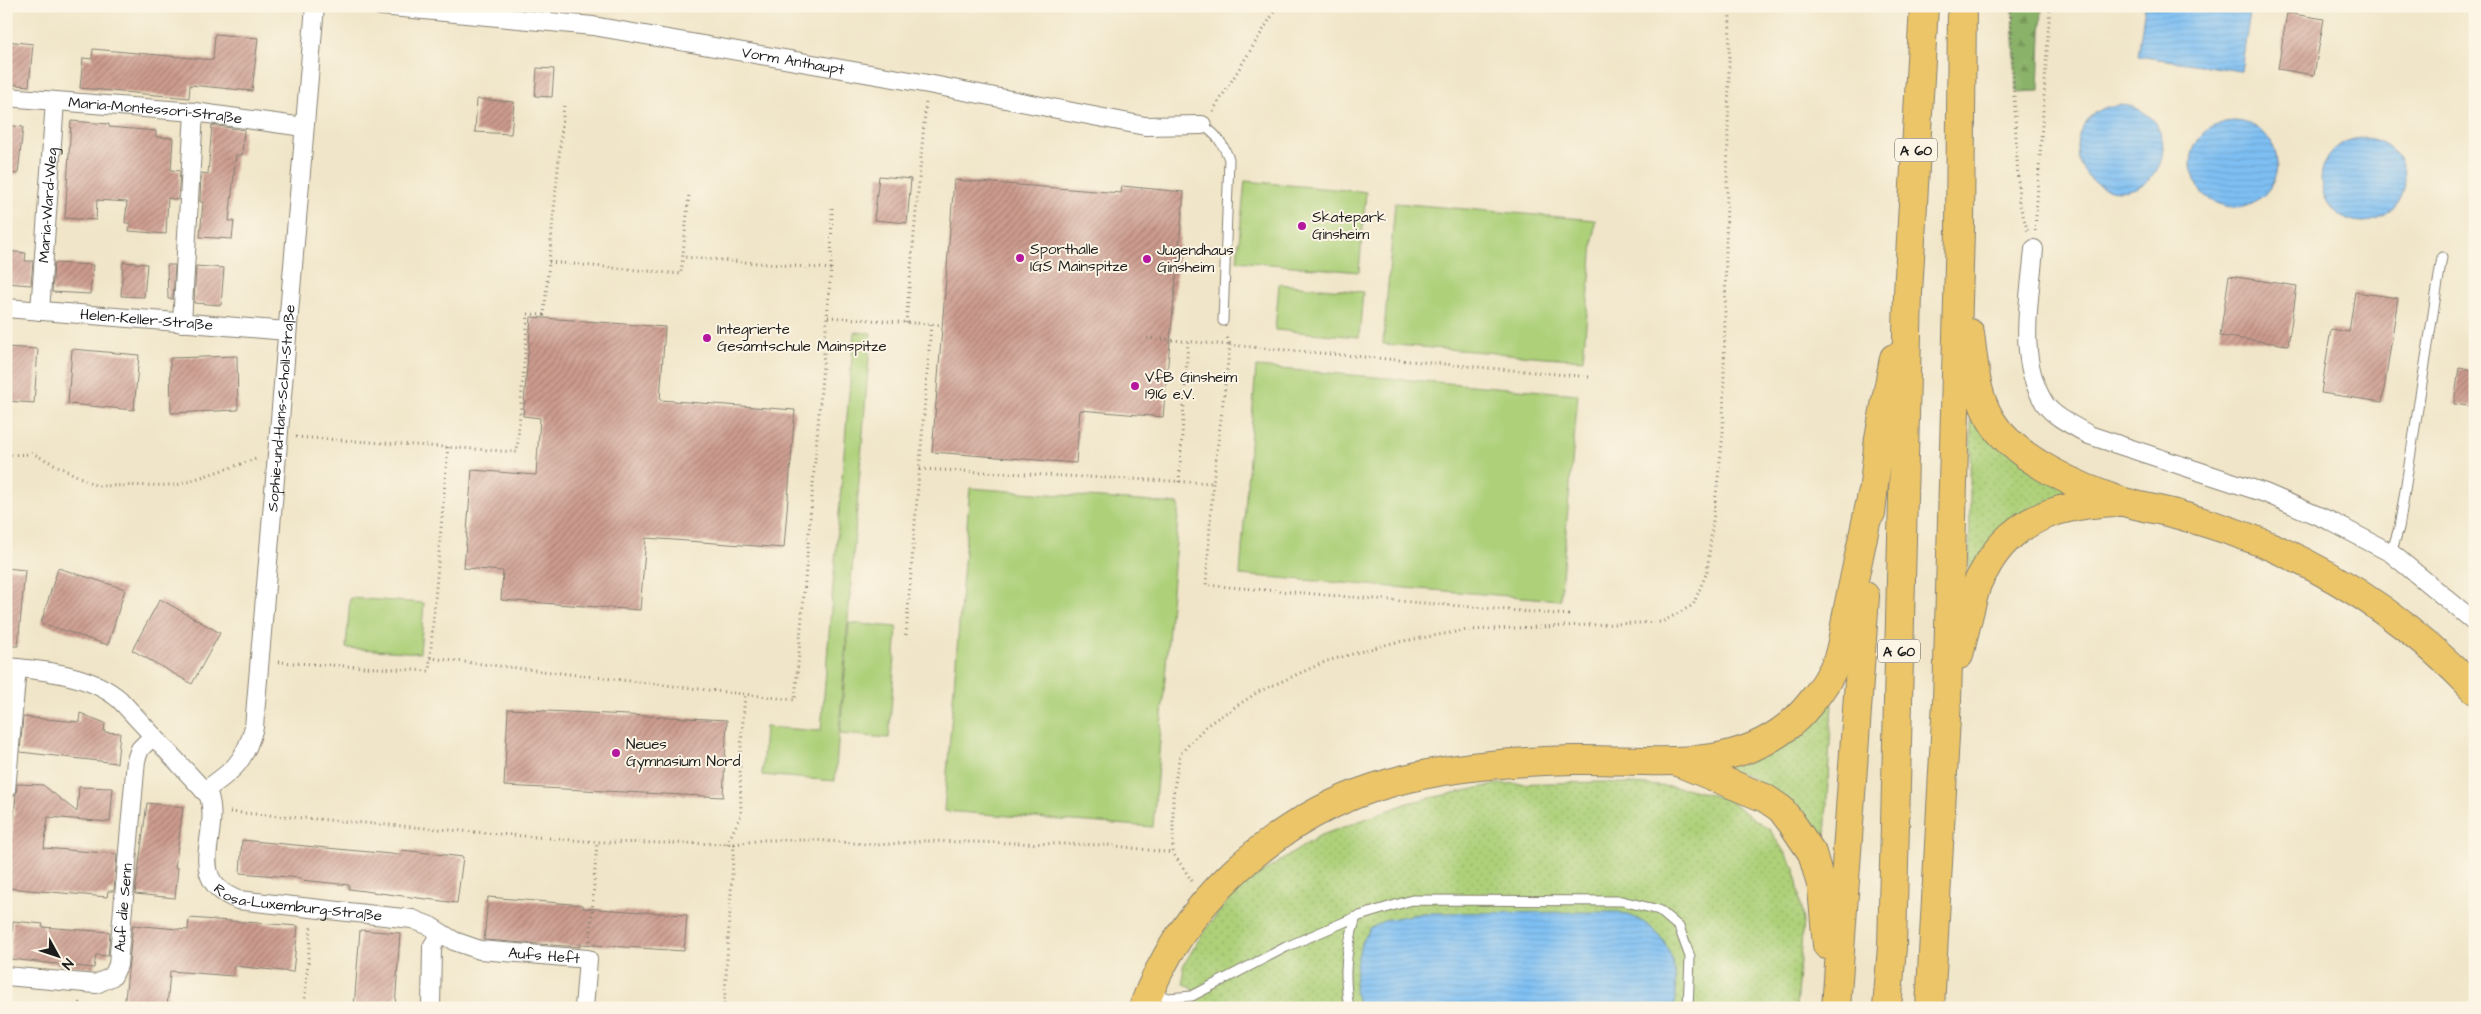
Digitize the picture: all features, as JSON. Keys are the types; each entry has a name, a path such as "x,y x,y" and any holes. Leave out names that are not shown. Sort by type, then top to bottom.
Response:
{"highway":[{"name":"A 60","path":"1887,1008 1892,947 1908,294 1924,6"},
{"path":"1930,1008 1947,700 1960,230 1962,6"},
{"path":"1960,230 1978,390 1992,421 2017,450 2050,472 2123,502 2224,529 2273,547 2318,570 2366,598 2416,634 2475,690"},
{"path":"1146,1000 1179,939 1210,897 1256,853 1293,826 1373,788 1472,767 1528,762 1577,760 1679,762 1747,750 1770,739 1794,722 1810,704 1838,658 1872,494 1888,384 1908,294"},
{"path":"1836,1008 1872,494"},
{"path":"1947,700 1978,582 1997,548 2018,529 2041,515 2062,508 2123,502"},
{"path":"1679,762 1764,798 1781,809 1812,853 1822,888 1831,1008"}],"street":[{"name":"Sophie-und-Hans-Scholl-Straße","path":"204,791 232,772 242,760 249,747 254,727 315,6"},
{"name":"Vorm Anthaupt","path":"382,6 594,26 928,84 1145,126 1202,125"},
{"name":"Maria-Montessori-Straße","path":"6,97 194,112 304,127"},
{"name":"Maria-Ward-Weg","path":"40,311 55,100"},
{"path":"182,323 194,112"},
{"path":"2034,249 2028,321 2028,358 2034,380 2046,405 2065,421 2089,434 2265,493 2330,521 2391,553 2475,622"},
{"name":"Helen-Keller-Straße","path":"6,308 287,331"},
{"path":"6,790 11,667"},
{"name":"Rosa-Luxemburg-Straße","path":"11,667 89,680 108,689 209,796 207,865 210,878 217,888 238,900 412,919 430,926 454,941 480,950"},
{"name":"Auf die Senn","path":"6,976 96,984 113,976 118,965 136,760 140,749 153,736"},
{"path":"431,1008 432,947 440,933"},
{"name":"Aufs Heft","path":"480,950 588,959 584,1008"}],"lane":[{"path":"1202,125 1213,131 1223,143 1229,160 1223,321"},
{"path":"2391,553 2399,528 2442,257"},
{"path":"1146,1000 1192,996 1286,947 1356,917 1412,900 1622,901 1659,910 1679,927 1690,958 1688,1008"},
{"path":"1348,1008 1344,980 1347,945 1356,917"}],"path":[{"path":"1202,125 1217,105 1278,6"},
{"path":"1210,897 1188,878 1173,854 1173,794 1180,754 1207,725 1258,692 1327,661 1392,642 1467,630 1662,622 1693,605 1707,572 1723,435 1730,6"},
{"path":"2010,6 2019,202 2034,249"},
{"path":"2034,249 2050,6"},
{"path":"906,323 928,84"},
{"path":"6,455 34,454 97,486 177,485 278,444 448,446 517,452 528,314 544,315 564,105"},
{"path":"549,262 680,274 689,194"},
{"path":"430,658 795,700 828,317 832,207"},
{"path":"682,257 831,269"},
{"path":"828,317 942,325"},
{"path":"1223,321 1230,345 1213,483 1206,584 1569,615"},
{"path":"906,635 931,325"},
{"path":"1147,338 1590,377"},
{"path":"1179,482 1188,342"},
{"path":"261,661 429,671 448,446"},
{"path":"920,469 1213,483"},
{"path":"727,844 740,815 740,759 744,694"},
{"path":"210,810 597,842 734,844 763,840 814,840 878,845 924,841 1108,845 1173,854"},
{"path":"588,959 597,842"},
{"path":"724,1008 734,844"},
{"path":"304,1008 312,908"}],"green space":[{"path":"2013,6 2042,6 2039,91 2016,92"},
{"name":"Skatepark Ginsheim","path":"1245,181 1366,192 1359,272 1237,261"},
{"path":"1395,203 1595,220 1583,360 1383,344"},
{"path":"1279,284 1363,292 1359,337 1275,330"},
{"path":"854,332 871,333 835,781 762,775 765,727 821,731"},
{"path":"1256,367 1578,394 1560,600 1240,575"},
{"path":"1971,411 1981,427 2093,496 1969,573"},
{"path":"970,488 1179,504 1153,827 944,811"},
{"path":"350,598 424,603 420,653 346,648"},
{"path":"849,623 897,627 889,738 840,734"},
{"path":"1826,700 1832,703 1825,839 1817,838 1775,791 1746,775 1713,766"},
{"path":"1606,782 1685,788 1726,799 1770,830 1795,869 1803,921 1796,1008 1195,1008 1197,1006 1192,987 1184,984 1183,966 1204,931 1237,889 1319,836 1411,802 1497,784"}],"water":[{"path":"2145,6 2251,6 2241,71 2138,56"},
{"path":"2120,105 2137,108 2156,124 2160,131 2163,148 2160,165 2144,184 2137,188 2120,191 2103,188 2084,172 2080,165 2077,148 2080,131 2096,112 2103,108"},
{"path":"2234,121 2250,125 2264,134 2273,148 2277,164 2273,180 2264,194 2250,203 2234,207 2218,203 2204,194 2195,180 2191,164 2195,148 2204,134 2218,125"},
{"path":"2363,138 2379,141 2393,150 2402,164 2405,180 2402,196 2393,210 2379,219 2363,222 2347,219 2333,210 2324,196 2321,180 2324,164 2333,150 2347,141"},
{"path":"1619,912 1636,918 1649,926 1660,936 1667,947 1675,975 1674,1008 1359,1008 1355,992 1356,965 1361,944 1370,929 1385,920 1423,913"}],"building":[{"path":"2287,13 2324,19 2314,75 2278,69"},
{"path":"215,34 258,38 252,91 190,85 189,98 80,88 83,58 92,59 93,49 213,60"},
{"path":"6,41 33,44 29,86 6,84"},
{"path":"537,68 554,69 552,97 535,96"},
{"path":"477,99 514,102 511,134 475,132"},
{"path":"71,121 109,124 109,127 156,131 156,137 173,138 171,170 180,171 178,200 168,198 166,234 129,231 130,223 125,223 127,202 97,200 96,220 65,218"},
{"path":"6,125 23,127 18,174 6,173"},
{"path":"212,125 244,130 242,155 236,155 229,221 234,221 232,239 200,237 203,202 200,202 201,173 208,174"},
{"path":"879,176 911,179 907,223 874,220"},
{"name":"Sporthalle IGS Mainspitze","path":"954,180 1121,193 1122,186 1184,192 1163,417 1080,410 1076,463 932,452"},
{"path":"6,251 26,253 25,261 33,261 31,285 6,283"},
{"path":"123,262 147,264 144,297 121,296"},
{"path":"54,263 93,265 90,294 52,292"},
{"path":"167,265 175,265 173,299 168,299"},
{"path":"196,266 224,268 221,305 194,303"},
{"path":"2229,276 2297,286 2288,345 2220,336"},
{"path":"2355,292 2398,298 2382,402 2321,393 2331,329 2349,332"},
{"path":"531,317 665,327 660,400 795,410 784,548 646,538 640,610 501,600 503,571 464,568 472,470 536,475 540,418 523,416"},
{"path":"6,347 38,349 34,403 6,401"},
{"path":"72,349 139,355 134,410 68,404"},
{"path":"237,356 238,410 171,413 170,358"},
{"path":"2459,368 2475,370 2475,407 2454,404"},
{"path":"6,568 25,570 18,646 6,646"},
{"path":"58,568 125,589 108,645 41,623"},
{"path":"160,599 220,633 192,684 132,650"},
{"name":"Neues Gymnasium Nord","path":"508,709 727,720 723,797 504,786"},
{"path":"80,713 105,723 104,732 120,733 117,763 20,752 23,717 79,722"},
{"path":"17,784 43,785 77,812 79,787 113,788 110,822 48,817 44,848 117,854 114,891 108,891 107,897 7,888"},
{"path":"147,803 183,807 175,868 178,868 175,898 135,894"},
{"path":"242,840 401,855 402,850 463,857 457,903 349,889 349,885 301,880 301,878 240,873"},
{"path":"488,897 583,905 583,908 687,915 684,951 580,944 580,947 484,940"},
{"path":"189,918 298,926 293,972 234,966 233,976 170,971 167,1008 124,1008 133,925 188,930"},
{"path":"13,921 43,924 42,927 110,932 108,956 96,955 94,968 10,959"},
{"path":"360,930 400,933 395,1008 354,1008"}],"place":[{"name":"Skatepark Ginsheim","path":"1302,226"},
{"name":"Sporthalle IGS Mainspitze","path":"1020,258"},
{"name":"Jugendhaus Ginsheim","path":"1147,259"},
{"name":"Integrierte Gesamtschule Mainspitze","path":"707,338"},
{"name":"VfB Ginsheim 1916 e.V.","path":"1135,386"},
{"name":"Neues Gymnasium Nord","path":"616,753"}]}
